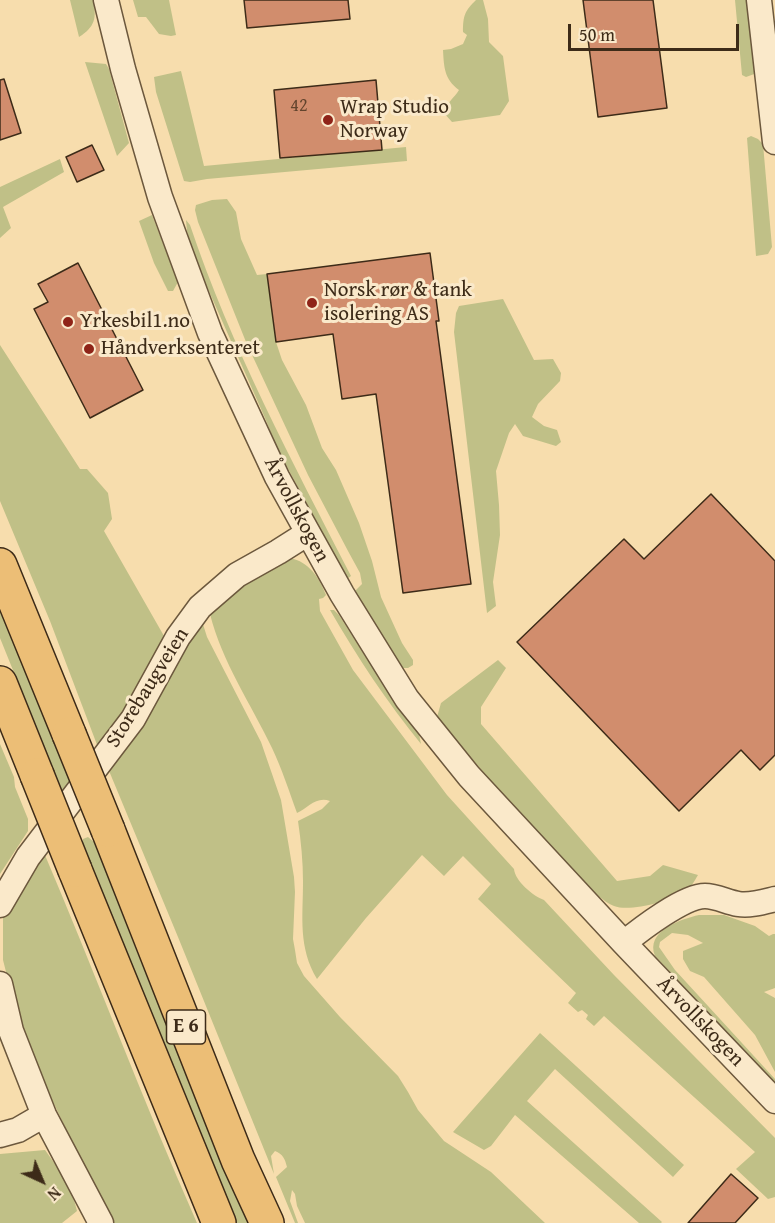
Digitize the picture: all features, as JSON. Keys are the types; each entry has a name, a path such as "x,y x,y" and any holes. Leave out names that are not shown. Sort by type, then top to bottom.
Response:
{"highway":[{"name":"E 6","path":"0,565 108,830 238,1160 267,1223"},
{"name":"E 6","path":"0,683 219,1223"}],"street":[{"name":"Årvollskogen","path":"106,0 123,69 160,197 206,323 276,477 342,594 407,699 484,793 624,944 775,1101"},
{"path":"759,0 775,142"},
{"name":"Storebaugveien","path":"0,905 28,857 133,719 178,637 200,607 237,575 308,533"},
{"path":"624,944 692,898 706,896 740,904 760,903 775,899"},
{"path":"0,984 11,1031 44,1115 101,1223"},
{"path":"0,1134 18,1130 44,1115"}],"green space":[{"path":"70,0 93,0 94,22 79,37"},
{"path":"133,0 169,0 176,35 159,34 146,17 138,17"},
{"path":"476,0 483,0 488,19 489,42 503,56 509,101 500,115 452,122 443,112 459,90 448,77 443,50 463,44 467,35 463,32 464,17"},
{"path":"735,0 749,0 757,73 746,77 742,75"},
{"path":"85,62 106,64 109,69 129,143 117,156"},
{"path":"181,71 204,166 406,147 407,161 184,181 156,92 154,77"},
{"path":"751,136 763,144 772,247 768,254 756,256 747,138"},
{"path":"60,159 64,172 3,207 11,228 0,238 0,187"},
{"path":"227,199 236,212 241,239 257,275 267,274 276,342 282,360 306,405 322,448 336,470 359,523 381,597 402,643 413,660 413,665 408,668 402,668 354,592 362,584 360,573 308,475 246,342 198,222 196,205 212,200"},
{"path":"152,215 178,282 173,291 168,291 154,263 139,221"},
{"path":"186,220 190,225 224,315 264,404 351,576 347,579 277,448 204,280 191,247"},
{"path":"503,299 534,360 553,359 561,373 560,381 538,404 532,417 544,426 557,430 561,442 556,446 523,436 515,424 509,433 496,471 500,535 493,582 496,606 487,613 454,332 459,306"},
{"path":"0,345 80,469 87,469 108,493 112,519 104,531 168,643 99,750 50,621 0,501"},
{"path":"290,558 303,563 317,576 326,595 319,599 320,611 353,670 447,795 514,869 525,888 544,900 614,975 775,1138 775,1197 768,1199 736,1169 755,1152 604,1016 594,1026 586,1019 588,1015 582,1010 578,1012 568,1003 576,993 478,899 491,884 463,856 444,876 422,855 366,918 317,979 304,943 303,867 298,821 322,809 330,801 316,801 297,813 276,756 229,666 210,614 226,595"},
{"path":"0,603 72,786 63,794 0,638"},
{"path":"330,610 334,610 339,615 383,684 419,734 421,744 373,679"},
{"path":"202,621 207,637 261,742 281,800 294,877 293,939 297,963 304,976 340,1017 398,1076 418,1110 444,1141 491,1172 545,1223 305,1223 292,1190 290,1201 298,1223 295,1223 276,1177 287,1167 285,1162 282,1155 275,1151 271,1156 274,1174 107,766"},
{"path":"498,660 506,668 481,707 481,724 617,881 650,876 663,865 698,875 685,891 668,900 629,908 612,905 598,896 504,797 437,717 441,703"},
{"path":"0,744 28,819 28,831 0,874"},
{"path":"88,837 94,842 98,851 153,992 251,1223 237,1223 83,846 83,839"},
{"path":"42,848 197,1223 112,1223 23,1039 3,960 3,916"},
{"path":"699,915 724,915 755,926 769,936 775,934 775,988 764,992 775,998 775,1072 755,1035 704,977 690,971 683,959 683,951 703,943 688,935 672,933 660,942 659,947 675,970 775,1079 775,1085 655,956 653,947 660,933 675,923"},
{"path":"540,1033 684,1165 673,1177 555,1069 527,1101 661,1223 639,1223 515,1115 491,1146 484,1150 453,1132"},
{"path":"45,1150 68,1187 77,1211 62,1223 0,1223 0,1154"}],"building":[{"path":"244,0 348,0 350,19 247,28"},
{"path":"583,0 653,0 667,108 598,117"},
{"path":"4,79 21,133 0,140 0,80"},
{"name":"Wrap Studio Norway","path":"376,80 382,150 280,158 274,90"},
{"path":"92,145 104,170 77,182 66,157"},
{"path":"430,253 439,321 436,321 471,584 403,593 376,394 342,399 333,334 276,342 267,274"},
{"name":"Håndverksenteret","path":"78,263 143,390 90,418 34,309 48,302 38,284"},
{"path":"711,494 775,561 775,755 760,770 741,750 679,811 517,642 624,539 644,559"},
{"path":"731,1174 758,1198 735,1223 688,1223"}],"place":[{"name":"Wrap Studio Norway","path":"328,120"},
{"name":"Norsk rør & tank isolering AS","path":"312,303"},
{"name":"Yrkesbil1.no","path":"68,322"},
{"name":"Håndverksenteret","path":"89,349"}]}
